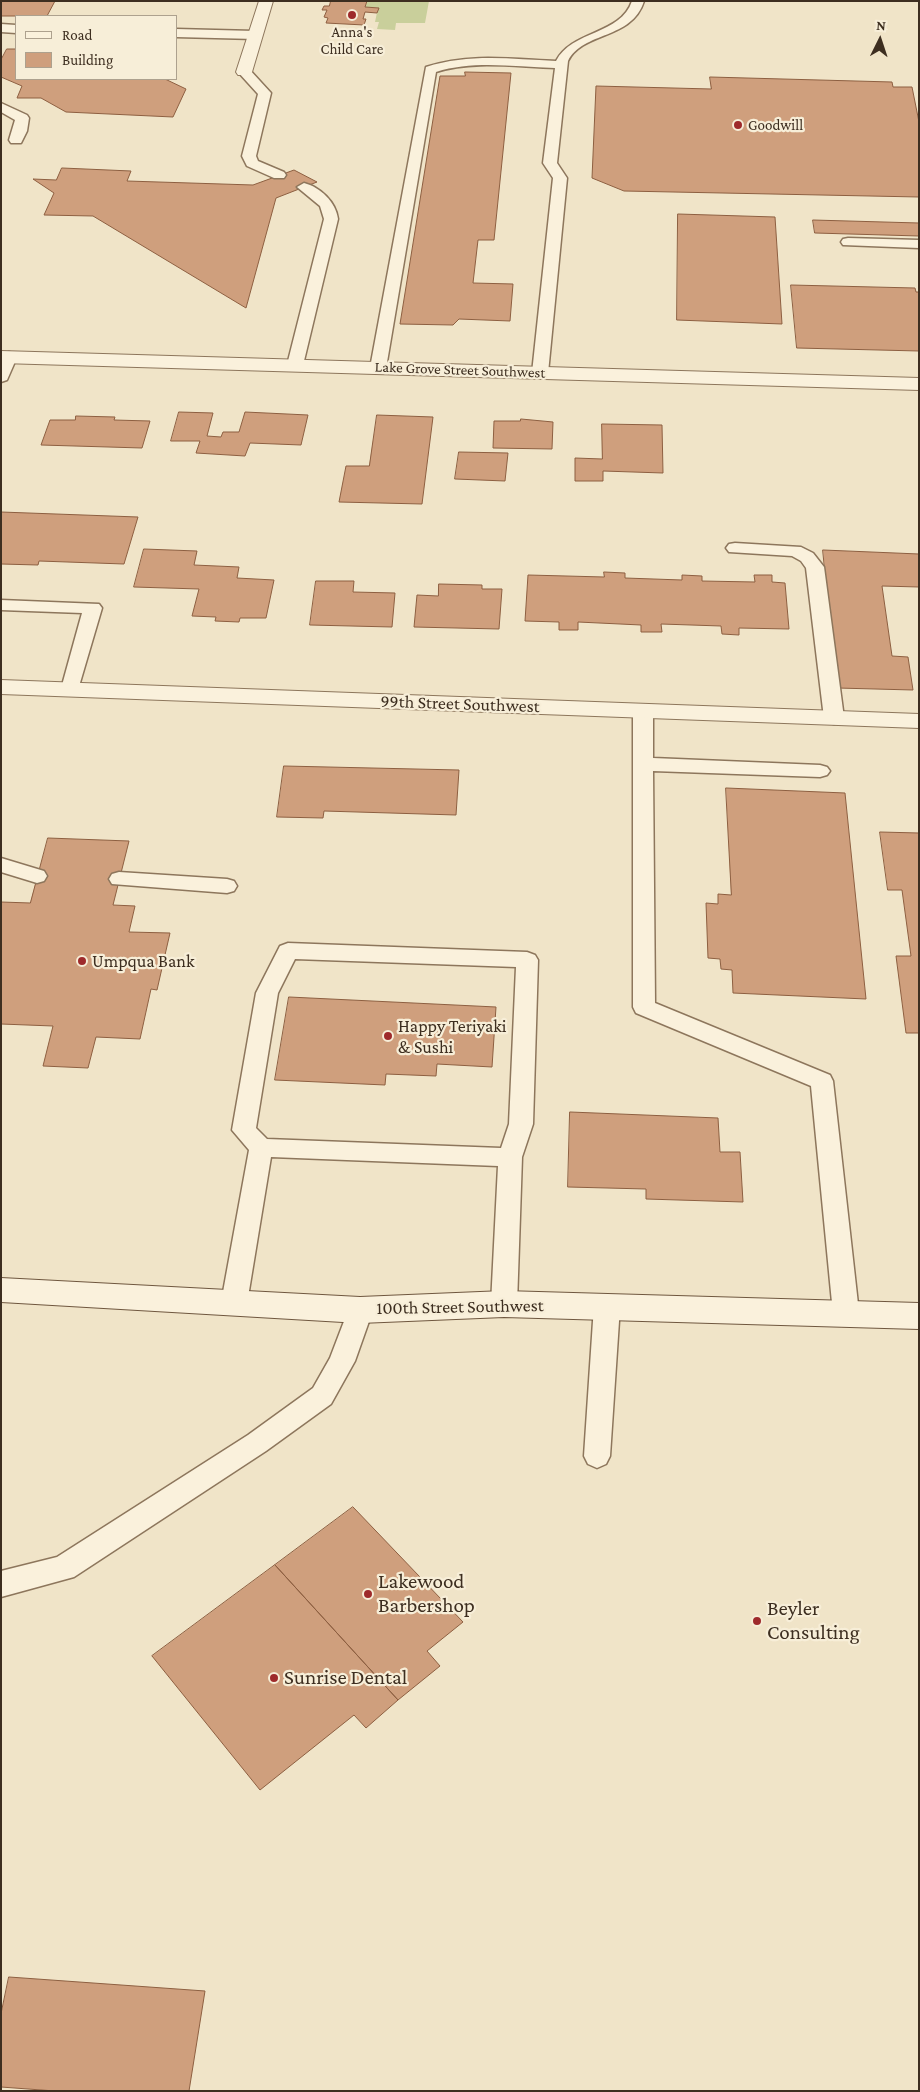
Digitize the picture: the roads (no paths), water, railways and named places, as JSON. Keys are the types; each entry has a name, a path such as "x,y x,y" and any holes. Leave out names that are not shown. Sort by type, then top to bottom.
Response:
{"street":[{"path":"244,72 266,1"},
{"name":"Lake Grove Street Southwest","path":"5,357 919,384"},
{"name":"99th Street Southwest","path":"1,687 919,721"},
{"name":"100th Street Southwest","path":"1,1290 360,1310 504,1304 919,1316"}],"lane":[{"path":"540,373 560,178 550,164 562,65 567,51 627,20 638,6 638,1"},
{"path":"1,28 15,29"},
{"path":"178,33 255,35"},
{"path":"378,368 430,70 439,66 477,61 562,65"},
{"path":"244,72 266,93 249,156 252,163 279,175"},
{"path":"1,107 22,118 16,140"},
{"path":"294,365 331,219 331,210 322,199 304,187"},
{"path":"848,242 919,244"},
{"path":"1,377 5,357"},
{"path":"735,548 795,551 807,557 815,567 834,718"},
{"path":"1,605 93,608 70,689"},
{"path":"643,711 644,1007 822,1080 846,1313"},
{"path":"643,764 820,772"},
{"path":"1,865 37,876"},
{"path":"119,879 227,886"},
{"path":"504,1304 510,1157 521,1124 527,960 288,951 267,993 244,1130 261,1148 510,1157"},
{"path":"234,1302 261,1148"},
{"path":"597,1456 607,1306"},
{"path":"1,1584 64,1568 257,1443 322,1396 342,1361 360,1310"}],"place":[{"name":"Anna's Child Care","path":"352,15"},
{"name":"Goodwill","path":"738,125"},
{"name":"Umpqua Bank","path":"82,961"},
{"name":"Happy Teriyaki & Sushi","path":"388,1036"},
{"name":"Lakewood Barbershop","path":"368,1594"},
{"name":"Beyler Consulting","path":"757,1621"},
{"name":"Sunrise Dental","path":"274,1678"}]}
